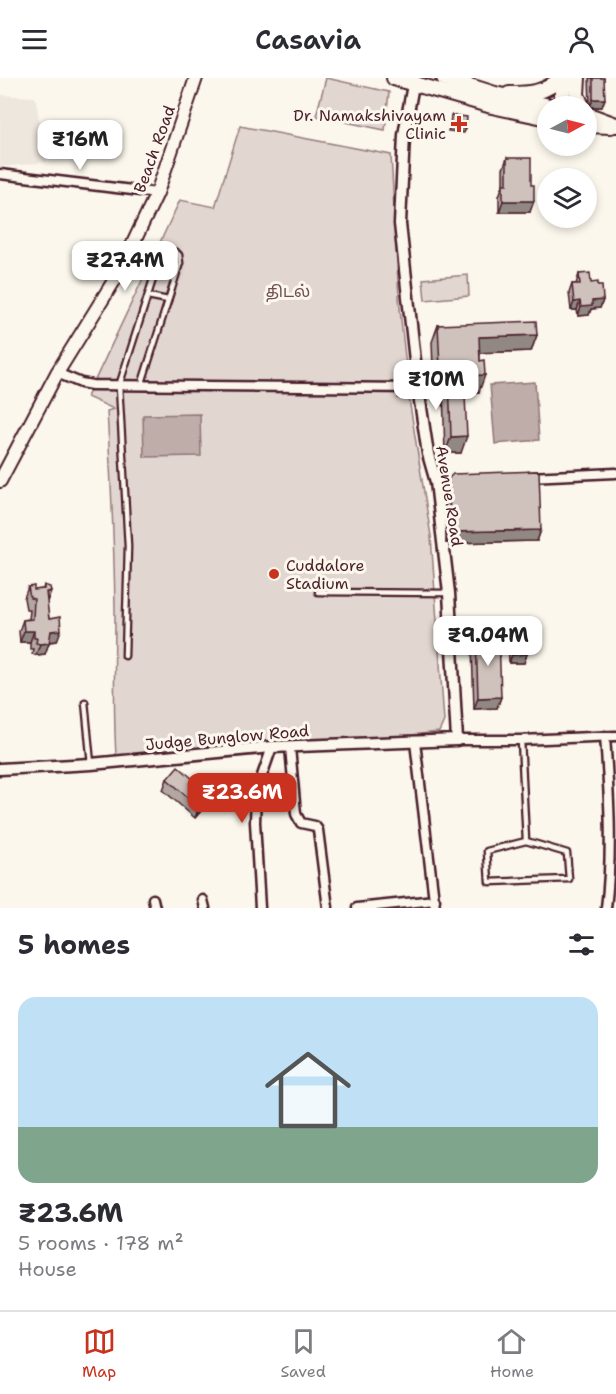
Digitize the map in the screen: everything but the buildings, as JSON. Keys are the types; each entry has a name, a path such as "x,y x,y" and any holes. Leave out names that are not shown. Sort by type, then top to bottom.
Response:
{"main road":[{"name":"Beach Road","path":"0,481 57,373 120,271 157,193 196,78"},
{"path":"394,78 414,80 492,106 537,116"},
{"path":"444,78 495,94 537,102"},
{"path":"495,94 530,94 544,89 560,78"},
{"path":"562,96 567,78"},
{"path":"565,96 577,78"},
{"path":"577,78 578,96"},
{"path":"597,119 616,125"}],"street":[{"name":"Avenue Road","path":"414,80 404,135 400,224 418,388 428,454 441,482 457,740"},
{"path":"0,174 157,193"},
{"path":"57,373 81,384 119,386 418,388"},
{"path":"515,478 616,473"},
{"path":"605,736 613,807 606,908"},
{"path":"457,740 616,736"},
{"name":"Judge Bunglow Road","path":"0,769 91,764 272,747 457,740"},
{"path":"357,908 435,904 415,742"},
{"path":"260,908 255,822 256,793 272,747"},
{"path":"290,747 296,814 302,823 315,826 318,830 328,908"}],"lane":[{"path":"125,656 128,546 119,386 162,258 173,250 179,255 180,263 141,386"},
{"path":"148,296 168,300"},
{"path":"318,592 449,593"},
{"path":"85,702 91,764"},
{"path":"521,740 526,841"},
{"path":"526,841 567,853 569,879 489,882 487,851 526,841"}],"shaded area":[{"path":"0,95 35,97 47,162 0,167"},
{"path":"535,382 539,440 495,444 490,385"},
{"path":"200,414 201,456 144,457 143,415"}],"green space":[{"path":"326,78 389,92 385,130 316,116"},
{"name":"Cuddalore Stadium","path":"240,126 391,155 400,307 411,397 397,398 409,399 431,536 444,721 439,732 337,743 116,756 114,559 107,411 114,409 87,397 180,200 215,207"},
{"path":"468,275 469,296 425,300 423,279"}],"place":[{"name":"Dr. Namakshivayam Clinic","path":"459,124"},
{"name":"Cuddalore Stadium","path":"274,574"}],"park label":[{"name":"திடல்","path":"288,291"}]}
